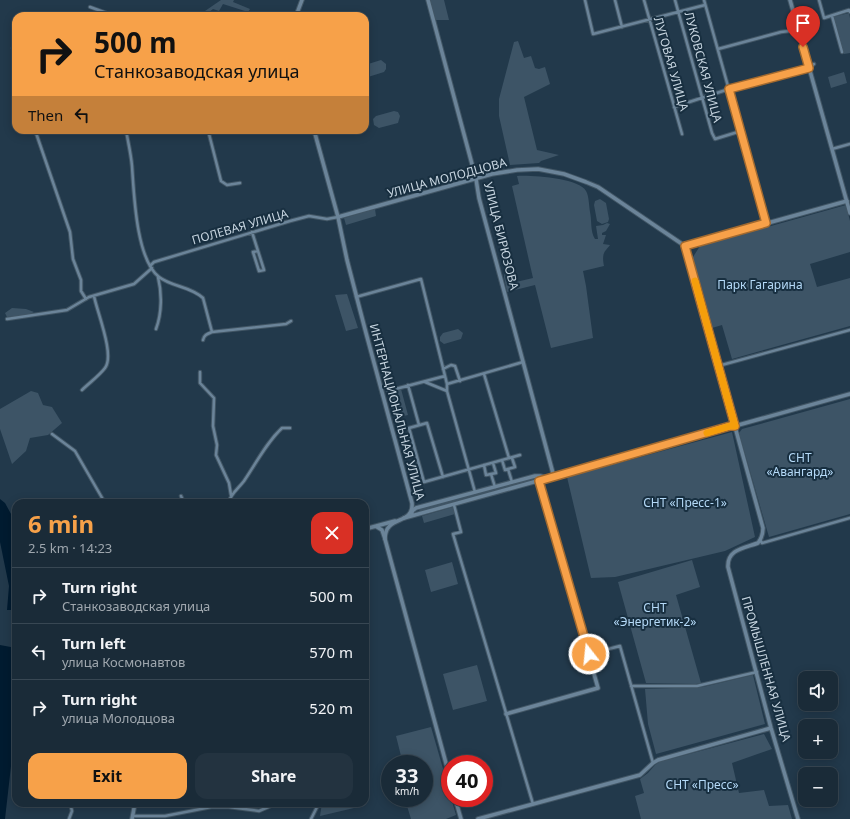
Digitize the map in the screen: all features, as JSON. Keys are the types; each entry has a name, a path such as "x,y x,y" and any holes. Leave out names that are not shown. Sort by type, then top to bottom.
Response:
{"street":[{"path":"298,12 302,0"},
{"name":"УЛИЦА БИРЮЗОВА","path":"428,0 476,179 479,198 554,477"},
{"path":"585,0 593,34 705,5"},
{"path":"615,0 622,27"},
{"name":"ЛУГОВАЯ УЛИЦА","path":"644,0 682,134"},
{"name":"ЛУКОВСКАЯ УЛИЦА","path":"675,0 712,133 715,138 741,131"},
{"path":"704,0 766,223"},
{"path":"790,0 850,213"},
{"path":"819,0 824,18 850,10 850,12"},
{"path":"90,7 104,12"},
{"path":"832,16 842,52"},
{"path":"718,49 781,32 798,30"},
{"path":"674,107 729,89 809,68 814,64"},
{"path":"37,134 70,232 73,259 81,280 81,291 86,299"},
{"path":"127,134 132,165 133,192 142,246 151,267 158,276 169,284 191,290 203,298 212,332"},
{"path":"209,134 221,181 227,185 240,183"},
{"name":"ИНТЕРНАЦИОНАЛЬНАЯ УЛИЦА","path":"315,134 338,217 356,297 412,503 412,511 410,515 404,519"},
{"path":"832,149 850,144"},
{"name":"УЛИЦА МОЛОДЦОВА","path":"338,217 502,172 529,169 547,170 574,177 598,188 685,246"},
{"path":"846,201 685,246 763,528 761,539 762,543 850,518"},
{"name":"ПОЛЕВАЯ УЛИЦА","path":"7,319 67,310 86,299 134,284 154,262 309,216 327,219 338,217"},
{"path":"252,232 258,251 264,270 259,271 253,252 258,251"},
{"path":"156,329 160,319 160,284 158,276"},
{"path":"356,297 420,279 447,384 447,391 475,492"},
{"path":"82,390 106,368 109,358 103,328 94,296"},
{"path":"203,340 207,334 212,332 286,324 291,322"},
{"path":"718,366 850,330"},
{"path":"447,384 524,362"},
{"path":"443,369 451,365 455,366 460,381"},
{"path":"200,372 200,383 214,398 213,426 217,445 216,455 230,483 231,495"},
{"path":"484,374 515,467 505,470 502,460"},
{"path":"388,391 445,376"},
{"path":"424,381 447,391"},
{"path":"408,385 419,425"},
{"path":"369,528 554,477 730,426 735,426 850,394"},
{"path":"443,477 427,423 409,428 424,482 443,477 468,469 520,455"},
{"path":"230,499 231,495 243,482 270,439 282,428 290,428"},
{"path":"52,434 75,451 103,499"},
{"path":"484,465 486,475 496,473 493,463"},
{"path":"508,469 512,482"},
{"path":"491,474 495,487"},
{"path":"416,515 413,515 412,511 419,507 538,476 548,478"},
{"path":"506,714 598,688 539,481 540,478 538,476"},
{"path":"412,503 415,507 419,507"},
{"path":"454,505 461,532 452,534 533,804"},
{"path":"386,543 386,530 388,526 395,521"},
{"path":"376,526 382,530 386,543 444,755"},
{"name":"ПРОМЫШЛЕННАЯ УЛИЦА","path":"761,539 758,543 734,552 728,559 728,571 757,672 771,728 798,819"},
{"path":"589,654 620,646 653,762"},
{"path":"631,686 697,686 757,672"},
{"path":"478,819 640,775 653,762 658,760 771,728"},
{"path":"69,819 72,811 71,807"},
{"path":"134,807 132,817 166,816 211,807 229,807 259,811 268,807"},
{"path":"311,819 317,807"},
{"path":"458,807 461,819"}],"green space":[{"path":"221,0 234,0 233,2 250,9 248,12 223,4 219,11 213,9 209,12 204,12"},
{"path":"427,0 444,0 449,20 433,20"},
{"path":"849,13 850,53 844,54 833,17"},
{"path":"518,41 524,58 531,56 535,68 539,69 545,67 550,84 524,97 537,150 559,155 539,163 510,165 499,116 499,99 514,42"},
{"path":"381,60 386,64 386,69 384,72 369,77 369,64"},
{"path":"844,72 847,83 831,88 828,77"},
{"path":"394,111 398,112 400,116 398,123 379,128 374,125 373,119 376,116"},
{"path":"517,176 554,178 565,180 582,187 588,196 593,236 595,239 598,239 596,226 607,223 610,224 606,231 602,233 602,235 606,235 603,244 610,245 604,253 604,266 583,271 593,338 551,348 535,285 507,292 504,277 505,271 509,270 516,282 533,278 512,186 519,184"},
{"path":"600,199 606,203 609,219 608,222 602,224 597,221 594,205 595,201"},
{"name":"Парк Гагарина","path":"846,205 850,221 850,252 810,264 817,287 850,278 850,326 732,359 722,325 712,328 693,260 693,257 700,246"},
{"path":"375,209 376,216 346,225 344,218"},
{"path":"347,294 358,328 346,331 335,295"},
{"path":"12,308 26,309 34,312 28,315 7,317 5,313"},
{"path":"458,329 463,333 461,339 444,344 440,341 440,337 443,333"},
{"path":"401,389 408,415 395,418 388,393"},
{"path":"31,391 38,393 43,405 52,407 62,423 48,435 30,438 26,451 12,464 0,429 0,409"},
{"name":"СНТ «Авангард»","path":"850,399 850,514 769,537 739,433 742,429"},
{"name":"СНТ «Пресс-1»","path":"732,432 755,537 725,551 615,577 591,578 567,477"},
{"path":"538,476 539,480 420,513 419,509"},
{"path":"453,507 455,514 424,523 422,516"},
{"name":"СНТ «Энергетик-2»","path":"692,560 700,587 676,595 701,683 646,683 618,582"},
{"path":"452,562 458,584 431,592 425,570"},
{"path":"477,665 487,701 453,710 443,674"},
{"path":"753,675 765,724 656,754 648,724 645,689 703,687"},
{"path":"431,727 441,762 441,807 454,807 456,815 446,819 411,819 407,807 433,807 433,755 401,755 396,736"},
{"name":"СНТ «Пресс»","path":"764,734 772,749 732,763 739,793 764,790 769,806 788,805 792,819 641,819 635,796 644,793 640,779 659,762"},
{"path":"321,807 354,808 320,816"}],"shaded area":[{"path":"0,499 5,503 12,516 12,610 7,610 9,586 0,542"},
{"path":"0,645 12,647 12,757 5,819 0,819"}],"slow traffic":[{"path":"695,281 735,426 730,426 707,433"}],"route":[{"path":"589,654 539,481 730,426 735,426 685,246 766,223 729,89 809,68 803,47"}]}
